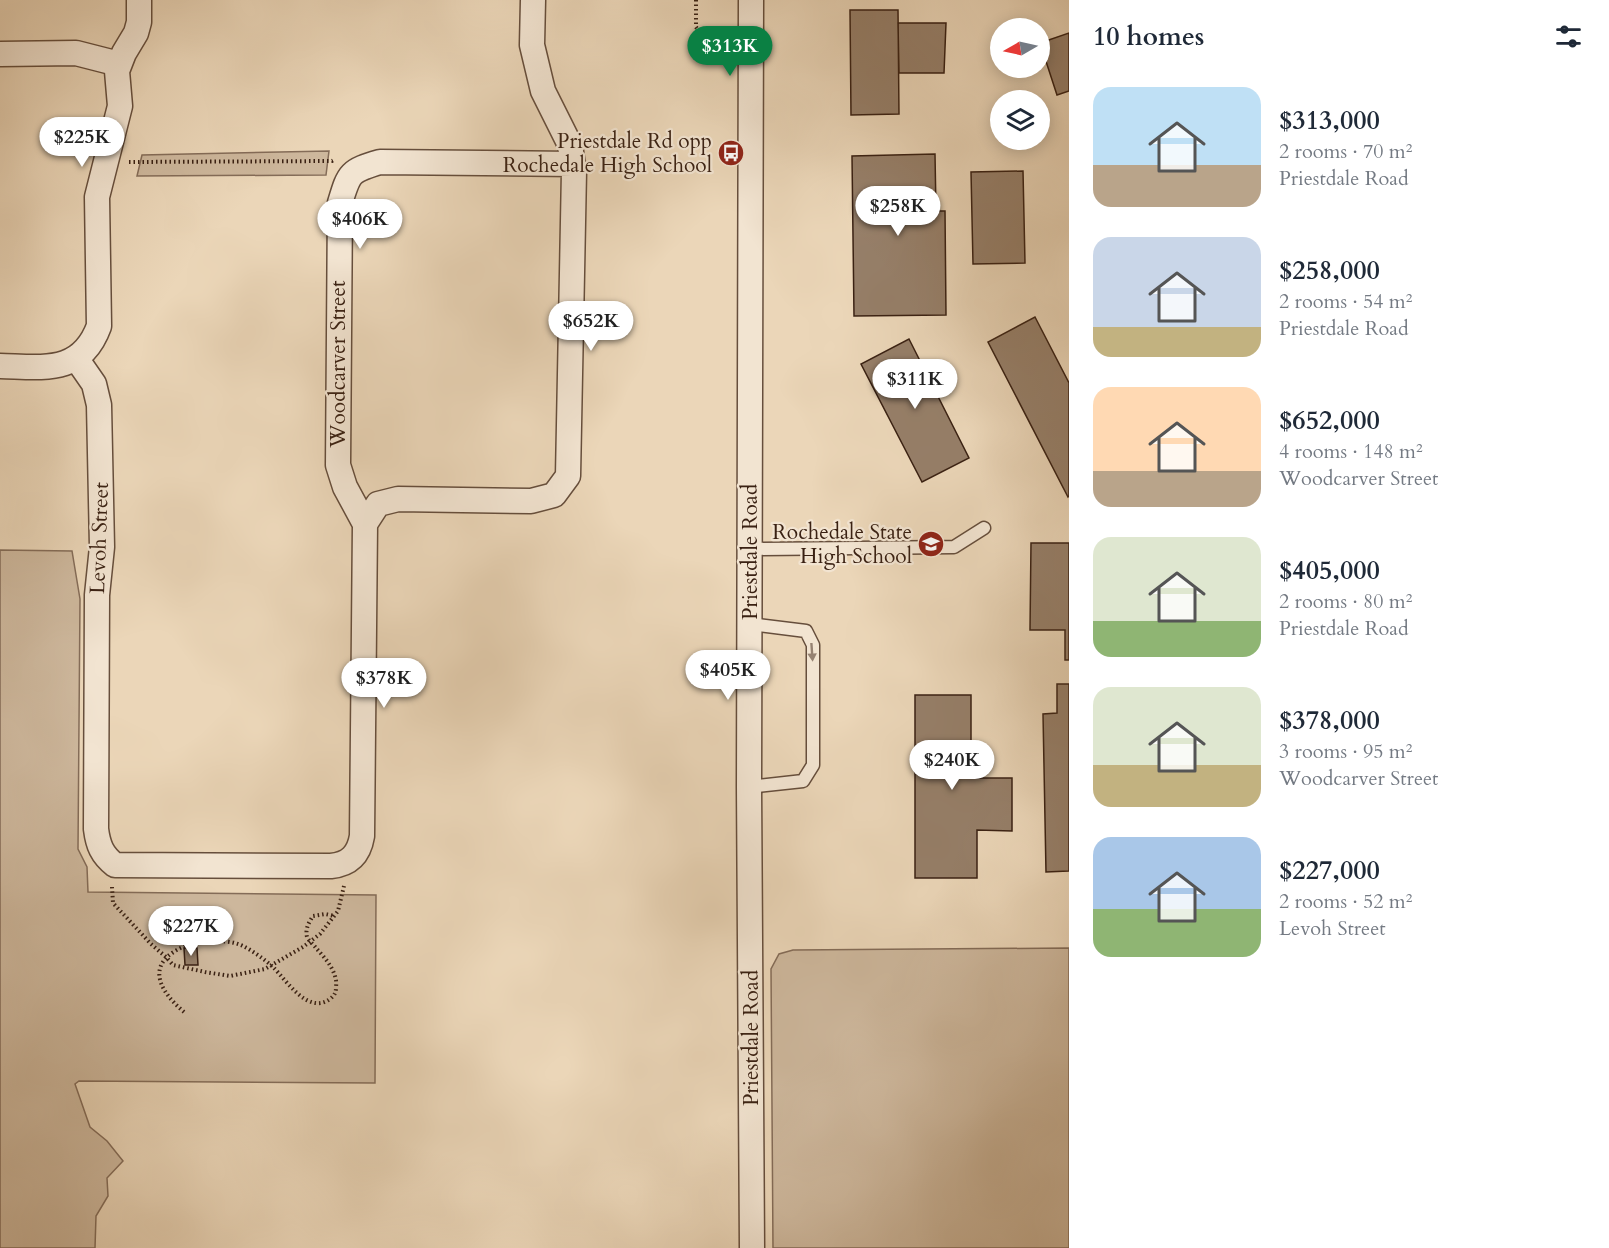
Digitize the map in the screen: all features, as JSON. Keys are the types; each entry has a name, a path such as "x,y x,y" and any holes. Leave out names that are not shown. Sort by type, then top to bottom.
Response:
{"street":[{"path":"0,366 45,367 64,363 81,356 94,340 99,326 97,197 120,106 117,71 136,33 139,22 139,0"},
{"path":"365,524 378,504 388,501 398,499 531,501 554,495 568,476 574,171 570,145 543,91 532,45 533,0"},
{"name":"Priestdale Road","path":"751,0 749,787 752,1248"},
{"path":"0,54 76,54 119,64"},
{"name":"Woodcarver Street","path":"341,865 353,857 360,847 363,836 365,524 345,487 338,465 340,203 348,177 362,167 380,162 573,164"},
{"name":"Levoh Street","path":"76,358 94,384 99,405 102,547 97,595 96,829 98,843 106,858 115,865"},
{"path":"115,865 341,865"}],"lane":[{"path":"750,549 954,547 984,528"},
{"path":"749,787 803,781 813,765 813,645 806,631 750,624"}],"path":[{"path":"696,0 696,27 703,37 719,45 751,73"},
{"path":"129,162 332,161 338,158"},
{"path":"115,865 111,890 113,903 151,944 173,965 230,976 265,969 320,934 338,911 345,881 341,865"},
{"path":"184,1012 176,1006 162,986 159,967 166,957 186,945 207,941 241,945 271,965 300,995 311,1002 320,1004 328,1001 334,996 337,979 328,963 310,942 307,936 308,923 313,916 325,914 335,916"}],"shaded area":[{"path":"329,151 326,175 137,176 142,155"},
{"path":"0,550 72,551 80,599 78,849 87,867 88,892 376,895 375,1083 79,1081 75,1084 90,1127 107,1141 123,1161 107,1178 108,1196 96,1216 95,1248 0,1248"},
{"path":"1069,948 1069,1248 773,1248 771,969 779,954 793,950"}],"building":[{"path":"850,10 898,10 899,114 851,115"},
{"path":"898,23 946,23 944,73 899,73"},
{"path":"1069,33 1069,91 1057,95 1050,74 1050,40"},
{"path":"935,154 936,211 945,211 946,315 854,316 852,156"},
{"path":"1023,171 1025,263 973,264 971,172"},
{"path":"1035,317 1069,383 1068,497 988,342"},
{"path":"909,339 969,458 922,482 861,364"},
{"path":"1031,543 1069,543 1069,660 1065,660 1065,630 1030,630"},
{"path":"1057,684 1069,684 1069,871 1046,872 1043,714 1057,713"},
{"path":"915,695 971,695 971,778 1012,778 1012,831 977,830 977,878 915,878"},
{"path":"184,948 197,948 198,965 185,965"}],"place":[{"name":"Priestdale Rd opp Rochedale High School","path":"731,153"},
{"name":"Rochedale State High School","path":"931,544"}]}
